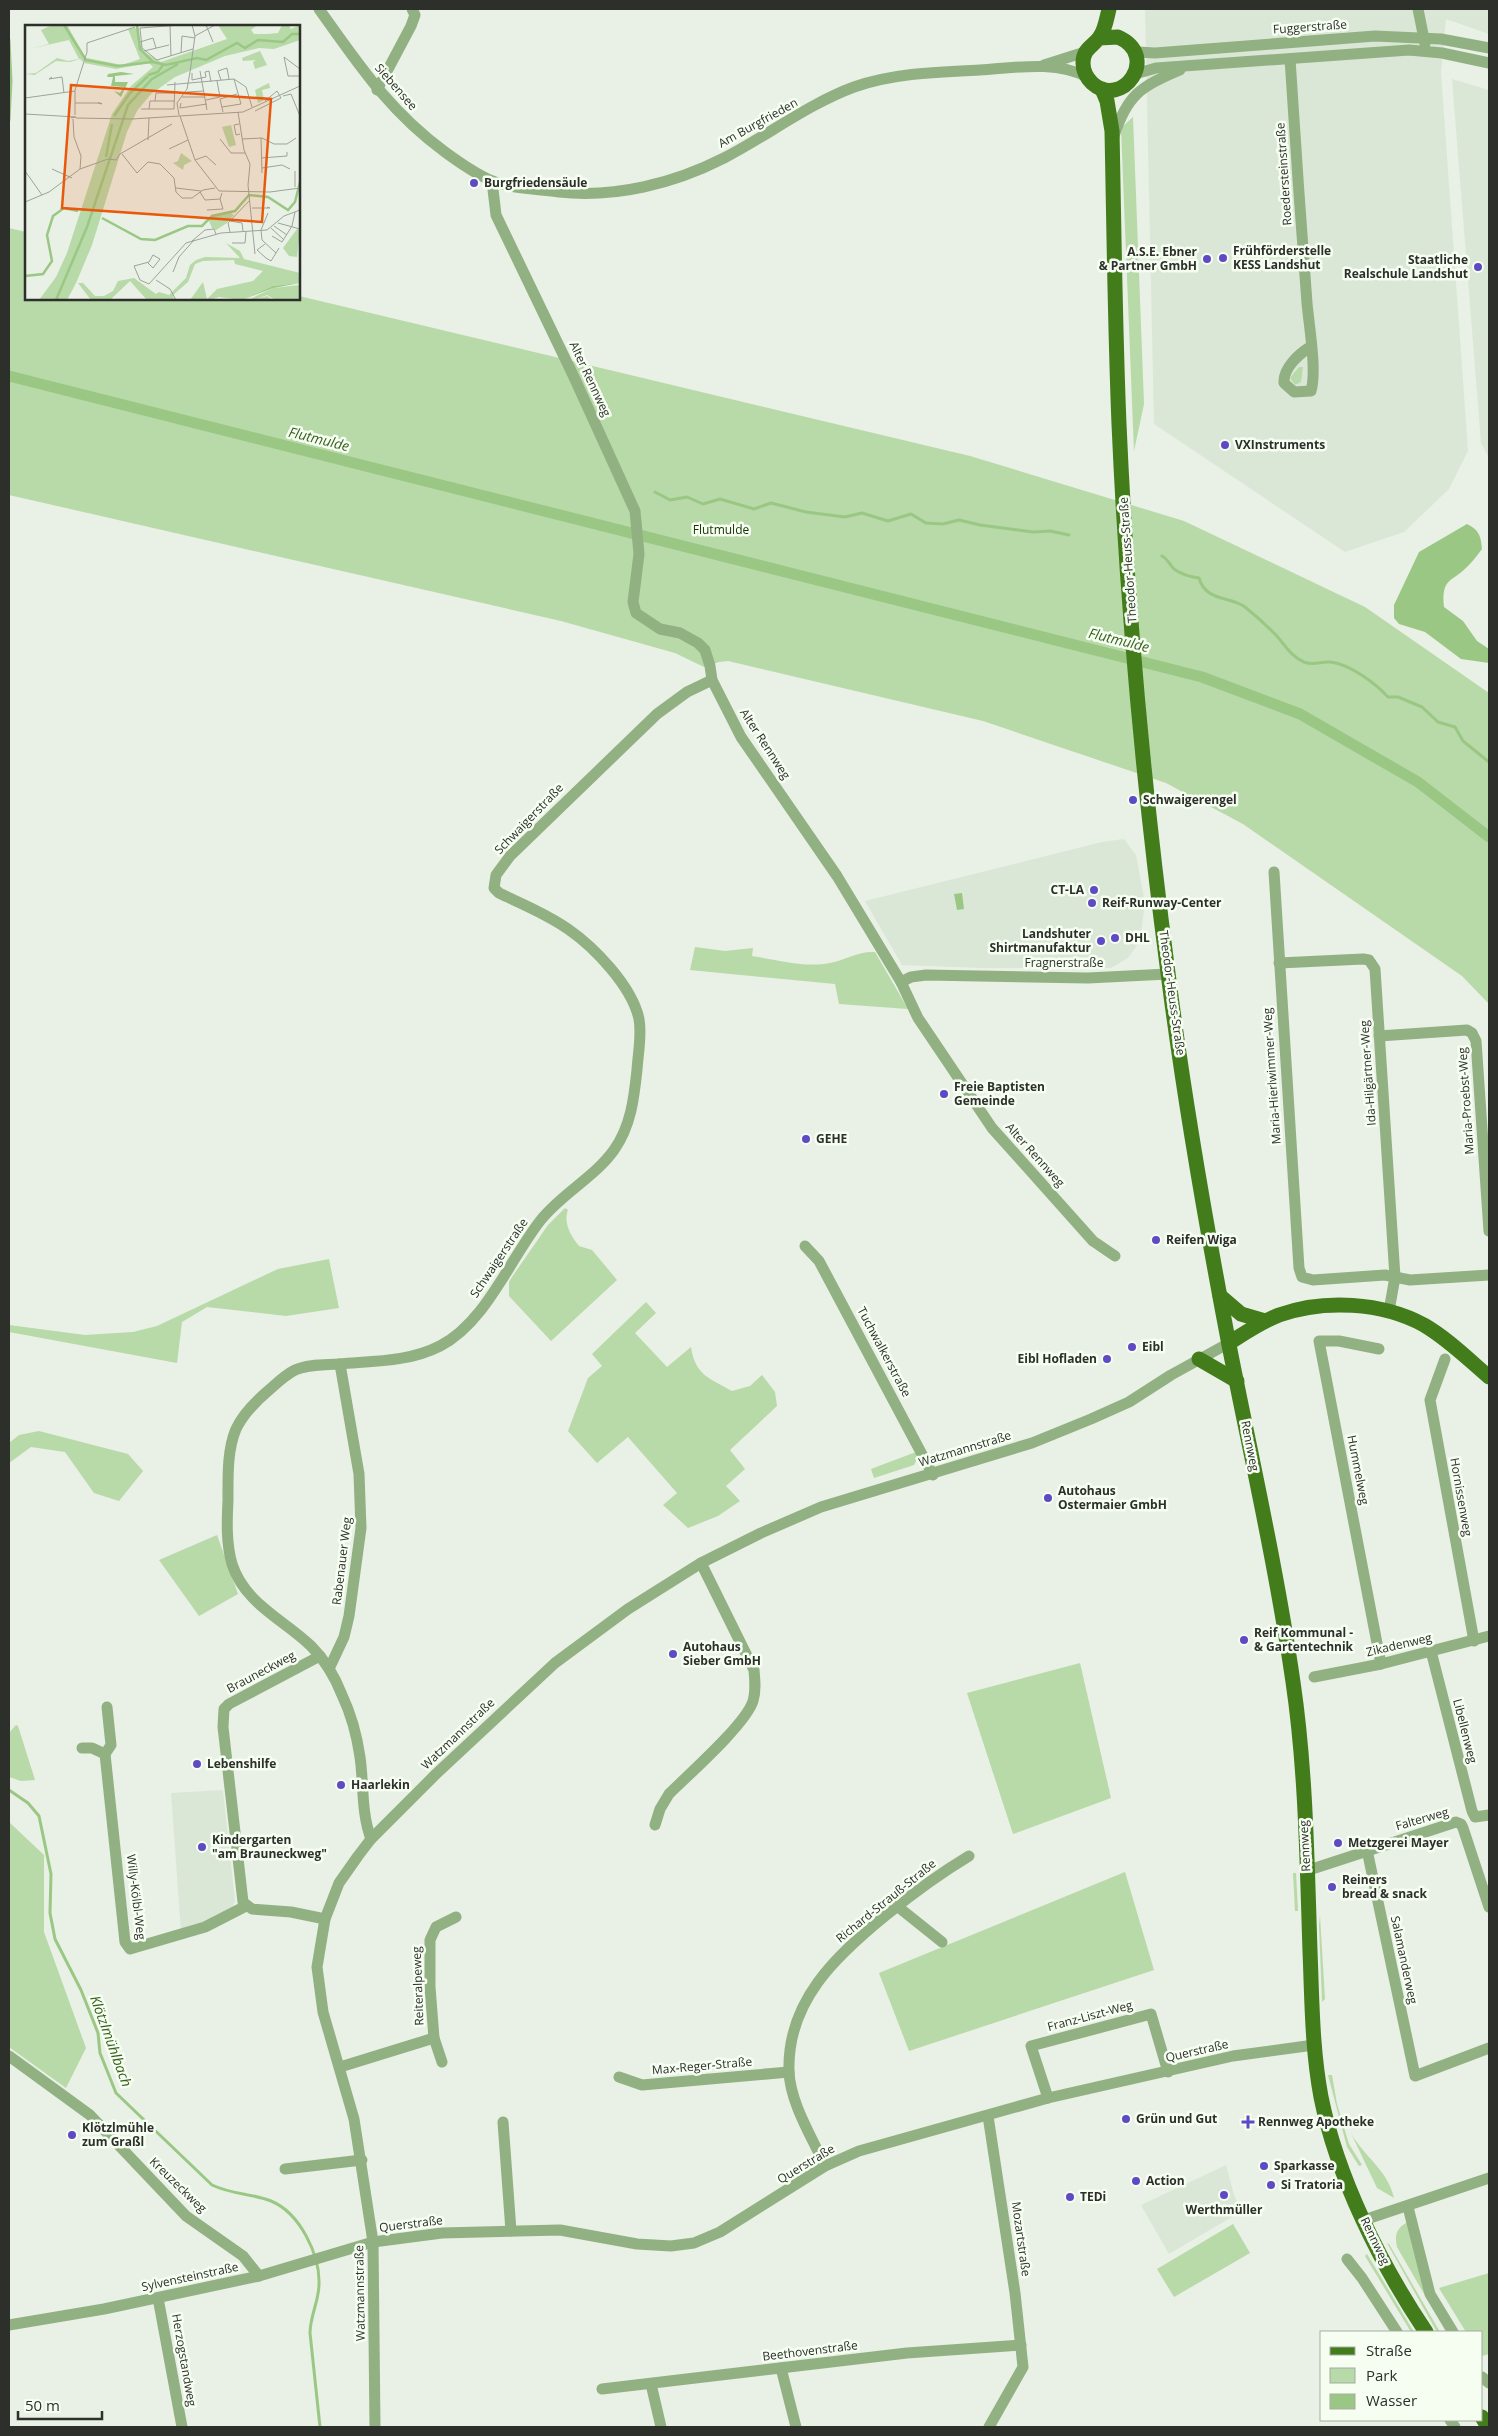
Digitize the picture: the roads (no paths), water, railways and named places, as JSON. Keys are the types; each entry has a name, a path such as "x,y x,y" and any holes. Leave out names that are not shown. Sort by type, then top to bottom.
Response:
{"main road":[{"path":"1108,9 1099,38 1086,52 1083,65 1087,77 1102,89 1122,88"},
{"path":"1114,9 1118,28 1138,61 1135,74"},
{"path":"1099,38 1112,36 1129,44"},
{"name":"Theodor-Heuss-Straße","path":"1112,137 1116,104 1122,88 1132,80 1135,74"},
{"name":"Theodor-Heuss-Straße","path":"1102,89 1107,101 1112,137 1121,451 1131,614 1144,776 1168,974 1193,1143 1229,1343"},
{"path":"1220,1296 1241,1314 1265,1321"},
{"path":"1229,1343 1265,1321 1295,1311 1325,1307 1356,1306 1390,1311 1407,1317 1439,1335 1489,1377"},
{"name":"Rennweg","path":"1229,1343 1278,1586 1293,1681 1297,1715 1314,2044 1328,2124 1364,2220 1406,2302 1425,2331"},
{"path":"1199,1359 1237,1382"}],"street":[{"name":"Siebensee","path":"319,9 377,90 422,135 468,169 492,181"},
{"path":"377,90 416,15 412,9"},
{"path":"1418,9 1427,52"},
{"name":"Fuggerstraße","path":"1129,44 1138,52 1155,53 1375,36 1424,38 1468,43 1489,48"},
{"path":"1135,74 1156,68 1409,50 1442,53 1489,63"},
{"name":"Am Burgfrieden","path":"492,181 570,193 610,194 651,185 690,173 723,158 833,96 870,82 937,72 1038,66 1086,52"},
{"name":"Roedersteinstraße","path":"1290,59 1310,347"},
{"name":"Am Burgfrieden","path":"1038,66 1080,73 1087,77"},
{"path":"1112,137 1120,116 1136,92 1156,80 1189,66"},
{"name":"Alter Rennweg","path":"492,181 496,215 573,375 635,511 639,554 633,602 636,613 660,629 680,633 698,643 705,650 712,680 741,737 837,876 901,982 918,1018 992,1128 1088,1235 1115,1256"},
{"name":"Schwaigerstraße","path":"371,1839 364,1818 360,1756 356,1734 348,1708 329,1669 310,1645 257,1603 239,1579 233,1567 228,1546 228,1488 234,1436 237,1428 254,1404 296,1369 406,1357 442,1345 458,1333 480,1312 521,1247 542,1218 603,1164 619,1141 630,1116 636,1075 640,1034 639,1020 634,1004 620,980 584,941 567,928 499,893 494,888 496,876 510,856 657,714 687,692 712,680"},
{"name":"Maria-Hierlwimmer-Weg","path":"1274,872 1299,1268 1302,1277 1313,1280 1385,1275 1395,1277"},
{"name":"Ida-Hilgärtner-Weg","path":"1279,963 1369,960 1375,969 1395,1277 1390,1311"},
{"name":"Fragnerstraße","path":"901,982 911,977 926,975 1088,978 1168,974"},
{"name":"Maria-Proebst-Weg","path":"1379,1036 1467,1030 1472,1033 1476,1041 1489,1231"},
{"name":"Tuchwalkerstraße","path":"805,1246 819,1260 933,1475"},
{"path":"1395,1277 1410,1280 1489,1275"},
{"name":"Hummelweg","path":"1379,1349 1340,1341 1319,1341 1381,1664"},
{"name":"Watzmannstraße","path":"375,2427 373,2242 362,2160 354,2119 323,2012 317,1967 325,1919 339,1884 371,1839 436,1774 555,1663 628,1609 701,1563 761,1532 821,1507 871,1490 933,1475 1032,1443 1091,1419 1128,1402 1229,1343"},
{"name":"Hornissenweg","path":"1445,1360 1430,1400 1474,1641"},
{"name":"Rabenauer Weg","path":"329,1669 337,1656 347,1623 362,1528 359,1474 340,1364"},
{"path":"655,1825 660,1809 669,1794 744,1718 752,1702 755,1686 754,1670 701,1563"},
{"name":"Zikadenweg","path":"1314,1677 1381,1664 1489,1636"},
{"name":"Libellenweg","path":"1431,1651 1475,1817 1489,1814"},
{"name":"Brauneckweg","path":"246,1906 242,1896 229,1781 223,1727 224,1709 243,1696 320,1656"},
{"path":"82,1748 92,1748 105,1754 111,1745 107,1707"},
{"name":"Willy-Kölbl-Weg","path":"105,1754 125,1942 130,1949 205,1927 246,1906"},
{"name":"Falterweg","path":"1306,1871 1456,1822 1461,1824 1489,1907"},
{"name":"Salamanderweg","path":"1367,1850 1415,2076 1489,2048"},
{"name":"Richard-Strauß-Straße","path":"825,2166 798,2107 789,2072 790,2049 796,2025 806,2000 819,1979 854,1942 931,1879 968,1856"},
{"path":"246,1906 252,1909 291,1912 325,1919"},
{"path":"897,1906 942,1942"},
{"name":"Reiteralpeweg","path":"442,2062 434,2038 430,1987 430,1940 436,1927 456,1918"},
{"name":"Franz-Liszt-Weg","path":"1048,2098 1031,2046 1151,2014 1168,2072"},
{"name":"Reiteralpeweg","path":"340,2067 434,2038"},
{"name":"Querstraße","path":"373,2242 442,2233 560,2230 645,2245 671,2246 694,2243 720,2232 825,2166 882,2144 1048,2098 1233,2056 1314,2044"},
{"name":"Kreuzeckweg","path":"9,2056 90,2115 186,2216 244,2256 259,2276"},
{"name":"Max-Reger-Straße","path":"619,2077 642,2085 789,2072"},
{"name":"Mozartstraße","path":"988,2116 1023,2367 989,2427"},
{"path":"503,2122 510,2231"},
{"path":"285,2169 362,2160"},
{"path":"1364,2220 1408,2207 1489,2178"},
{"path":"1408,2207 1430,2294 1452,2331"},
{"name":"Sylvensteinstraße","path":"9,2325 158,2298 259,2276 373,2242"},
{"path":"1347,2259 1396,2331"},
{"name":"Herzogstandweg","path":"158,2298 182,2427"},
{"name":"Beethovenstraße","path":"602,2389 907,2353 1021,2345"},
{"path":"781,2368 796,2427"},
{"path":"651,2384 661,2427"}],"water":[{"path":"1467,524 1479,534 1482,549 1463,571 1446,585 1444,590 1444,607 1463,621 1477,641 1489,649 1489,663 1461,659 1425,632 1399,624 1394,618 1394,605 1419,552"},
{"path":"962,893 964,909 957,910 954,894"}],"waterway":[{"name":"Klötzlmühlbach","path":"9,40 11,81 9,120"},
{"name":"Flutmulde","path":"9,376 1202,677 1300,714 1418,782 1489,837"},
{"path":"655,492 670,500 687,497 703,504 720,499 754,509 771,503 806,512 845,517 862,513 888,521 911,514 926,523 943,524 959,520 980,525 1033,532 1050,531 1069,535"},
{"path":"1162,556 1177,571 1199,578 1202,586 1213,595 1245,607 1299,659 1308,663 1330,662 1354,670 1388,697 1398,697 1422,707 1438,722 1455,727 1463,741 1489,762"},
{"name":"Klötzlmühlbach","path":"9,1790 28,1803 39,1816 51,1874 50,1913 55,1939 81,1990 98,2033 100,2053 116,2093 212,2185 227,2191 271,2201 281,2207 299,2225 312,2248 316,2260 319,2290 310,2333 320,2427"}],"place":[{"name":"Burgfriedensäule","path":"474,183"},
{"name":"Frühförderstelle KESS Landshut","path":"1223,258"},
{"name":"A.S.E. Ebner & Partner GmbH","path":"1207,259"},
{"name":"Staatliche Realschule Landshut","path":"1478,267"},
{"name":"VXInstruments","path":"1225,445"},
{"name":"Schwaigerengel","path":"1133,800"},
{"name":"CT-LA","path":"1094,890"},
{"name":"Reif-Runway-Center","path":"1092,903"},
{"name":"DHL","path":"1115,938"},
{"name":"Landshuter Shirtmanufaktur","path":"1101,941"},
{"name":"Freie Baptisten Gemeinde","path":"944,1094"},
{"name":"GEHE","path":"806,1139"},
{"name":"Reifen Wiga","path":"1156,1240"},
{"name":"Eibl","path":"1132,1347"},
{"name":"Eibl Hofladen","path":"1107,1359"},
{"name":"Autohaus Ostermaier GmbH","path":"1048,1498"},
{"name":"Reif Kommunal - & Gartentechnik","path":"1244,1640"},
{"name":"Autohaus Sieber GmbH","path":"673,1654"},
{"name":"Lebenshilfe","path":"197,1764"},
{"name":"Haarlekin","path":"341,1785"},
{"name":"Metzgerei Mayer","path":"1338,1843"},
{"name":"Kindergarten \"am Brauneckweg\"","path":"202,1847"},
{"name":"Reiners bread & snack","path":"1332,1887"},
{"name":"Grün und Gut","path":"1126,2119"},
{"name":"Rennweg Apotheke","path":"1248,2122"},
{"name":"Klötzlmühle zum Graßl","path":"72,2135"},
{"name":"Sparkasse","path":"1264,2166"},
{"name":"Action","path":"1136,2181"},
{"name":"Si Tratoria","path":"1271,2185"},
{"name":"Werthmüller","path":"1224,2195"},
{"name":"TEDi","path":"1070,2197"}]}
